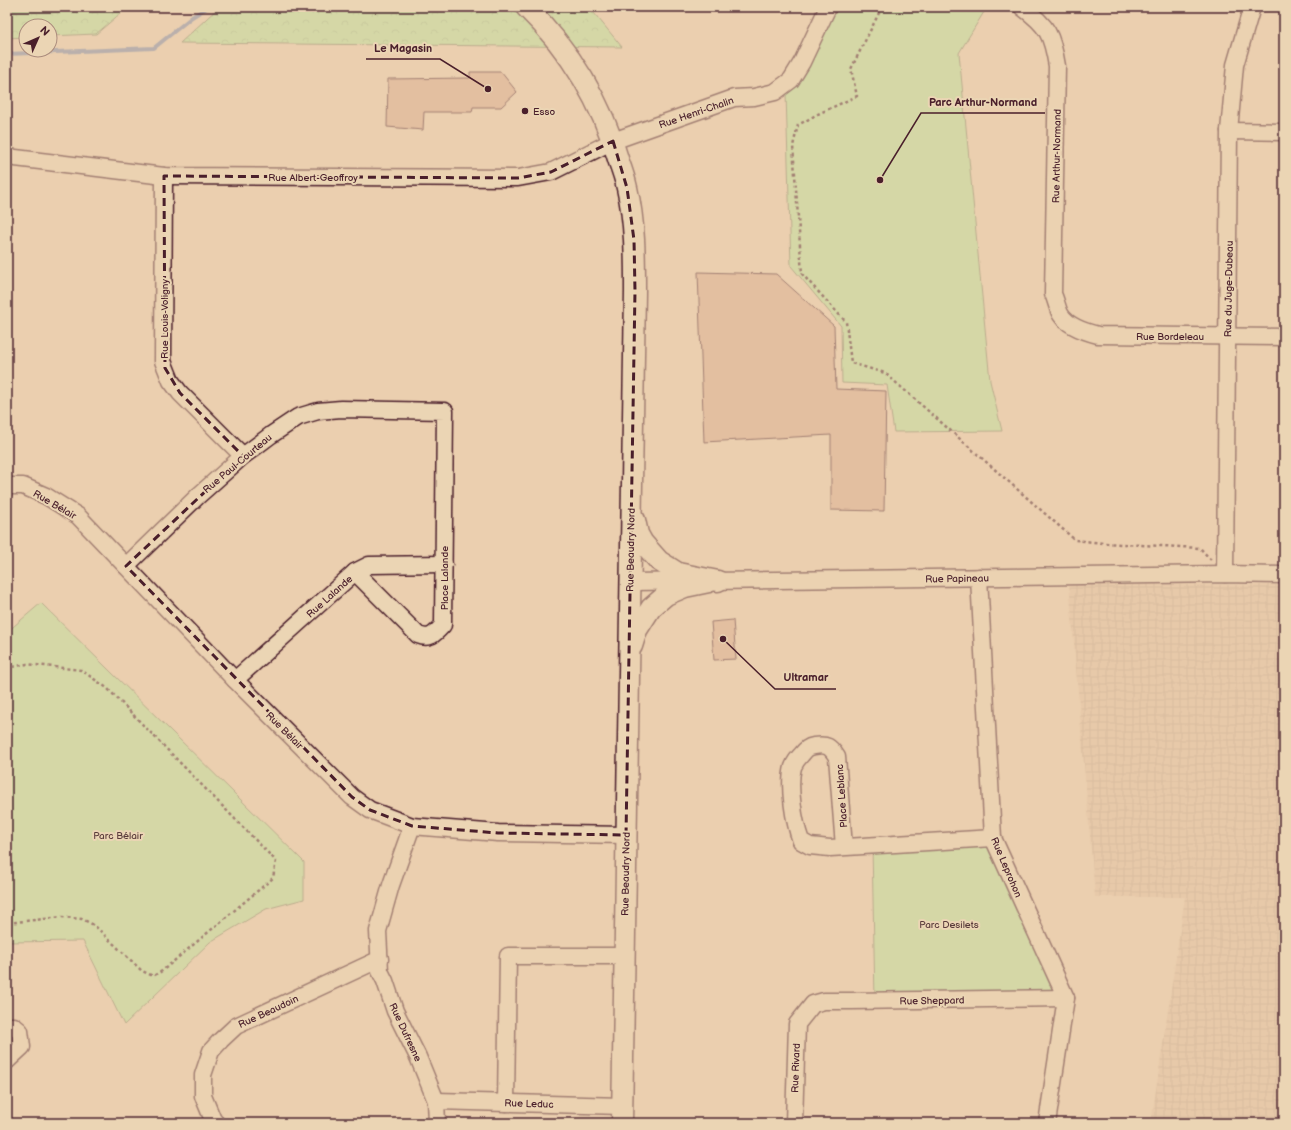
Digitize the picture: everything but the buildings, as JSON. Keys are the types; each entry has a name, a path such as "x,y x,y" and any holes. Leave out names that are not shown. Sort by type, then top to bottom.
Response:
{"main road":[{"name":"Rue Beaudry Nord","path":"526,7 541,22 575,65 602,112 613,141 627,188 634,240 635,291 622,1115"},
{"path":"632,483 633,510 638,534 643,543 659,561 678,573 718,581"},
{"path":"628,662 637,630 652,608 666,595 685,587 718,581"}],"street":[{"name":"Rue Henri-Chalin","path":"613,141 734,98 754,97 775,92 792,80 828,7"},
{"name":"Rue Arthur-Normand","path":"1022,7 1038,19 1046,29 1052,42 1057,66 1053,294 1061,315"},
{"name":"Rue du Juge-Dubeau","path":"1225,574 1229,131 1235,65 1252,7"},
{"path":"1229,131 1284,132"},
{"name":"Rue Albert-Geoffroy","path":"7,157 164,176 518,178 551,172 613,141"},
{"name":"Rue Louis-Voligny","path":"164,176 165,368 171,381 180,393 243,456"},
{"name":"Rue Bordeleau","path":"1061,315 1068,322 1077,327 1098,335 1284,337"},
{"name":"Rue Paul-Courteau","path":"126,566 198,496 243,456 270,435 298,417 318,411 341,409 445,411"},
{"name":"Place Lalande","path":"355,572 404,622 418,634 424,637 433,635 443,625 445,411"},
{"name":"Rue Bélair","path":"7,486 23,486 46,496 78,516 235,680 352,797 370,810 412,826 498,833 626,835"},
{"name":"Rue Lalande","path":"235,680 355,572 369,566 444,564"},
{"name":"Rue Papineau","path":"630,582 1225,574 1284,575"},
{"name":"Rue Leprohon","path":"979,577 992,838 1066,998"},
{"name":"Place Leblanc","path":"844,847 837,757 833,750 824,744 808,747 798,758 794,766 792,797 801,841 810,846 830,848 992,838"},
{"name":"Rue Dufresne","path":"412,826 391,885 378,931 380,971 385,980 395,1011 418,1057 436,1101 438,1123"},
{"path":"506,1103 508,956 624,956"},
{"name":"Rue Beaudoin","path":"216,1123 213,1120 203,1096 203,1075 212,1051 221,1040 236,1026 380,960"},
{"path":"1047,1123 1066,998"},
{"name":"Rue Sheppard","path":"803,1014 813,1004 824,1001 1066,998"},
{"name":"Rue Rivard","path":"794,1123 796,1024 803,1014"},
{"path":"7,1026 14,1026 20,1031 22,1047 7,1061"},
{"name":"Rue Leduc","path":"436,1101 506,1103 622,1115"}],"path":[{"path":"882,7 852,68 857,96 798,125 792,146 802,274 846,322 851,363 885,373 1075,540 1103,543 1200,548 1225,574"},
{"path":"7,668 27,664 80,670 107,688 276,861 273,878 162,971 153,976 142,971 94,925 82,919 62,917 7,923"}],"highlighted area":[{"path":"613,141 627,188 634,240 635,291 626,835 498,833 412,826 370,810 352,797 126,566 243,456 180,393 165,368 164,176 518,178 551,172"}],"shaded area":[{"path":"1069,584 1284,585 1284,1123 1151,1123 1185,897 1095,897"}],"green space":[{"path":"7,7 128,7 96,34 58,36 58,18 18,18 18,37 7,38"},
{"path":"219,7 589,7 622,47 180,43"},
{"path":"825,7 987,7 959,53 990,381 1002,431 894,432 887,385 842,383 841,326 791,266 786,93"},
{"name":"Parc Bélair","path":"41,603 304,862 304,899 266,909 210,942 124,1025 83,941 7,942 7,632"},
{"name":"Parc Desilets","path":"993,838 1066,997 875,1001 872,846"}],"waterway":[{"path":"7,54 154,48 192,17 208,7"}],"place":[{"name":"Le Magasin","path":"488,89"},
{"name":"Esso","path":"525,111"},
{"name":"Parc Arthur-Normand","path":"880,180"},
{"name":"Ultramar","path":"723,639"}]}
